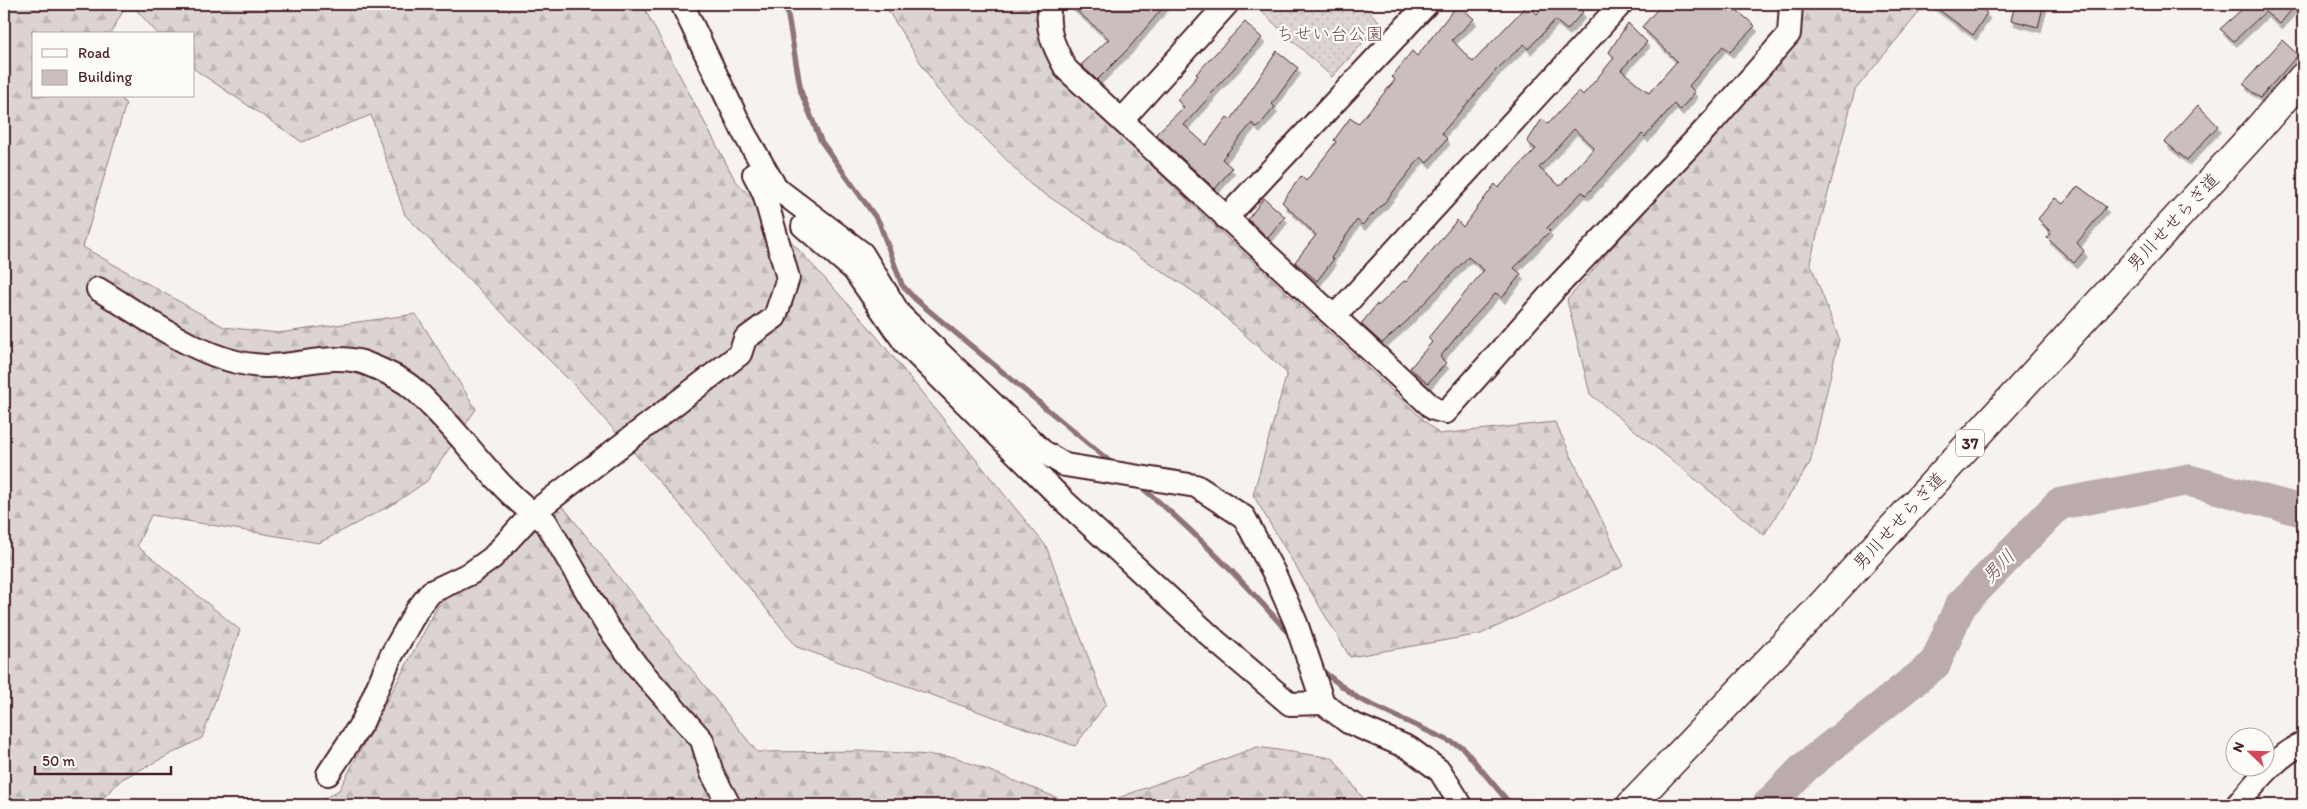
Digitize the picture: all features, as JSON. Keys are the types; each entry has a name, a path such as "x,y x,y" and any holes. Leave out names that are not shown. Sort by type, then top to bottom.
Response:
{"main road":[{"name":"男川せせらぎ道","path":"1631,805 1831,595 2246,143 2303,77"}],"street":[{"path":"328,774 363,720 391,656 426,597 431,592 471,573 492,558 533,514 740,354 745,339 775,317 788,278 764,193 666,4"},
{"path":"682,4 744,133 776,188 862,253 900,315 1042,451 1065,465 1196,486 1244,517 1274,573 1296,623 1323,702 1348,722 1409,748 1440,771 1462,805"},
{"path":"1050,4 1047,18 1052,42 1066,69 1434,409 1446,412 1554,289 1714,120 1789,34 1791,4"},
{"path":"1226,218 1427,4"},
{"path":"1122,120 1224,5"},
{"path":"1335,316 1611,7"},
{"path":"764,193 854,270 905,342 1063,500 1218,644 1290,704 1323,702"},
{"path":"98,289 191,344 238,363 263,366 337,360 362,362 411,385 450,425 496,480 533,514 546,522 607,626 637,666 702,740 712,773 728,803"},
{"path":"2237,805 2263,775 2296,747 2303,744"}],"green space":[{"path":"4,4 127,4 111,32 32,32 32,98 121,98 126,104 83,247 224,327 278,333 416,314 476,409 427,481 395,503 319,543 151,515 137,546 240,630 202,738 122,779 96,805 4,805"},
{"path":"131,4 642,4 735,180 868,326 1046,546 1106,704 1075,746 797,647 719,550 579,390 405,215 371,115 302,142 195,70 195,32 156,32"},
{"path":"884,4 1043,4 1064,81 1205,217 1439,434 1555,422 1624,566 1481,634 1350,657 1253,495 1287,373 1206,300 1031,185 937,89"},
{"name":"ちせい台公園","path":"1253,4 1361,4 1381,23 1332,77"},
{"path":"1798,4 1926,4 1855,90 1810,262 1839,339 1810,463 1764,535 1590,394 1567,300 1796,34"},
{"path":"564,508 757,752 874,751 955,757 1075,805 314,805 339,790 438,606"},
{"path":"1257,747 1333,758 1368,805 1099,805"}],"building":[{"path":"1069,4 1166,4 1128,49 1097,80 1081,65 1109,39"},
{"path":"1458,4 1474,19 1452,40 1473,62 1528,4 1537,14 1544,4 1574,4 1583,12 1567,30 1555,20 1528,49 1524,44 1496,70 1442,133 1447,139 1427,163 1421,157 1385,202 1362,225 1357,220 1331,258 1333,260 1317,281 1295,262 1316,235 1282,202 1301,176 1306,181 1336,142 1334,140 1350,118 1358,124 1395,80 1392,77 1412,51 1417,56"},
{"path":"1662,4 1730,4 1755,26 1730,52 1723,46 1689,86 1695,92 1680,110 1674,104 1645,137 1642,134 1586,195 1582,192 1547,228 1550,231 1514,268 1521,274 1502,298 1496,293 1463,329 1440,357 1446,363 1428,383 1410,368 1432,342 1428,338 1484,270 1468,257 1407,321 1382,343 1361,324 1377,304 1378,306 1404,281 1406,282 1457,220 1463,227 1495,184 1498,188 1536,149 1527,142 1542,119 1548,124 1579,91 1583,95 1614,58 1609,52 1628,23 1647,42 1621,70 1649,93 1677,61 1642,27","holes":["1574,129 1594,148 1560,186 1539,168"]},
{"path":"1931,4 1976,4 1987,13 1973,35"},
{"path":"2015,4 2044,4 2038,27 2011,20"},
{"path":"2248,4 2296,4 2280,24 2265,12 2234,41 2220,29"},
{"path":"1245,22 1262,38 1184,125 1206,145 1227,117 1231,120 1277,51 1298,68 1272,104 1275,107 1257,128 1252,123 1222,159 1232,168 1215,189 1156,134 1184,107 1177,100 1198,75 1196,74"},
{"path":"2282,40 2298,55 2260,98 2243,84"},
{"path":"2198,105 2218,126 2187,160 2165,142"},
{"path":"2078,186 2106,207 2077,243 2084,251 2074,263 2047,238 2051,232 2038,219 2055,198 2063,204"},
{"path":"1264,198 1285,217 1268,238 1248,219"}],"waterway":[{"path":"786,4 801,92 821,141 879,222 902,285 915,299 1114,465"},
{"name":"男川","path":"1768,805 1805,767 1935,664 1960,606 2059,504 2187,480 2303,511"},
{"path":"1139,485 1180,520 1256,597 1292,637"},
{"path":"1321,670 1359,699 1462,747 1511,805"}]}
